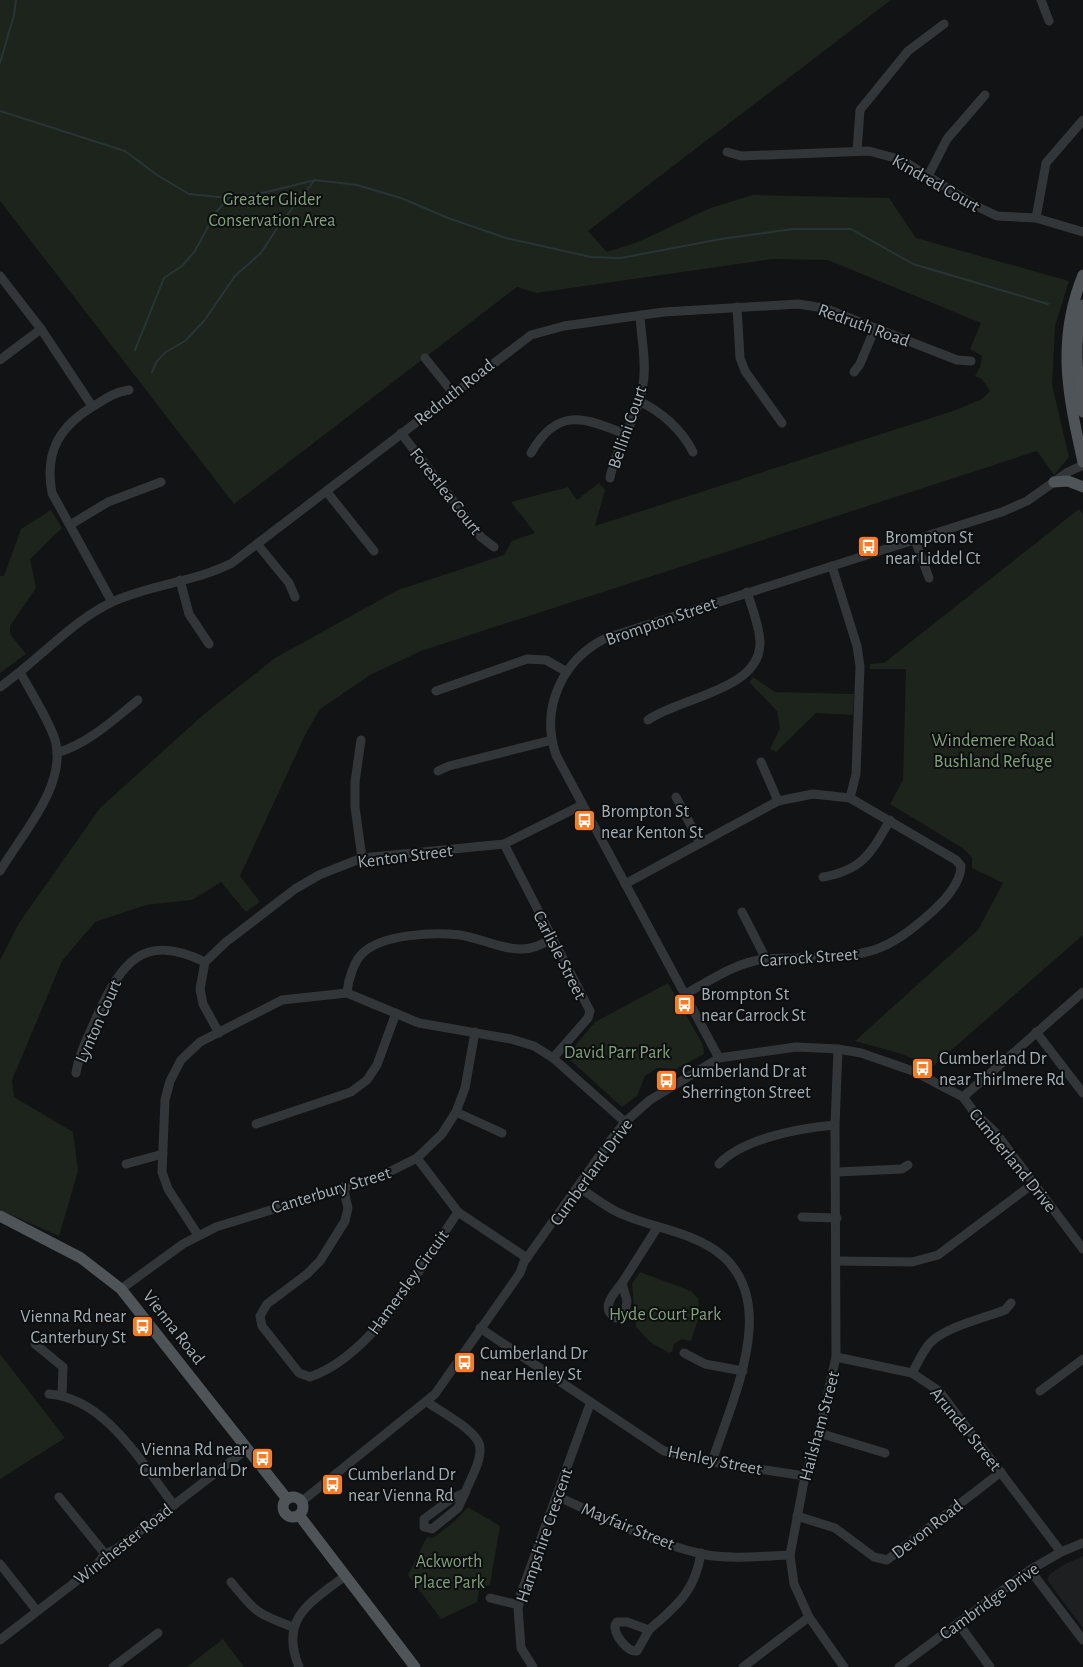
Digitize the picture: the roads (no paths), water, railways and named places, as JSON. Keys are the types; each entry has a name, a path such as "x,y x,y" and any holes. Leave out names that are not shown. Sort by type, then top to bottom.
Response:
{"main road":[{"path":"1083,275 1070,313 1065,350 1069,403 1083,463"},
{"path":"1083,305 1078,324 1076,355 1083,412"},
{"path":"1054,482 1068,481 1083,487"},
{"name":"Vienna Road","path":"0,1216 81,1258 121,1289 287,1499"},
{"path":"293,1497 301,1502 303,1507 299,1515 289,1516 284,1511 287,1499 293,1497"},
{"path":"299,1515 344,1576 416,1667"}],"street":[{"path":"1040,0 1049,21"},
{"path":"858,152 860,110 908,51 944,24"},
{"path":"928,176 947,139 985,95"},
{"path":"1036,218 1046,163 1083,120"},
{"name":"Kindred Court","path":"727,152 741,156 858,152 885,154 902,160 976,206 997,216 1036,218 1083,232"},
{"path":"0,276 42,329 92,406"},
{"name":"Redruth Road","path":"0,687 20,672 70,627 112,602 156,585 218,570 258,545 531,334 564,326 640,315 798,304 824,308 957,360 971,361"},
{"path":"737,307 740,358 745,371 782,424"},
{"name":"Bellini Court","path":"610,478 613,461 639,401 644,383 640,315"},
{"path":"854,372 860,364 875,328"},
{"path":"0,360 42,329"},
{"path":"425,358 453,393"},
{"path":"112,602 52,493 49,478 50,462 58,438 65,428 92,406 117,392 129,390"},
{"path":"639,401 661,413 687,441 693,452"},
{"path":"531,453 547,431 560,423 575,419 590,420 625,434"},
{"name":"Forestlea Court","path":"401,433 481,537 494,547"},
{"name":"Brompton Street","path":"719,1058 556,755 552,740 552,706 566,672 585,651 606,638 1019,505 1083,463"},
{"path":"70,524 108,502 161,482"},
{"path":"327,492 374,551"},
{"path":"915,540 929,578"},
{"path":"258,545 289,583 295,597"},
{"path":"832,566 857,646 860,666 856,774 850,798"},
{"path":"180,580 189,614 209,644"},
{"path":"648,720 669,707 740,679 751,670 759,654 760,639 747,592"},
{"path":"436,691 528,659 546,660 566,672"},
{"path":"0,871 49,792 58,765 56,743 20,672"},
{"path":"57,753 87,741 138,700"},
{"path":"361,740 354,782 355,807 362,858"},
{"path":"438,771 449,766 552,740"},
{"path":"761,762 778,801"},
{"path":"625,884 778,801 813,794 850,798 890,820 871,853 857,865 843,874 822,877"},
{"path":"676,797 700,844"},
{"name":"Kenton Street","path":"205,962 226,942 295,889 319,875 362,858 504,844 582,805"},
{"name":"Carrock Street","path":"686,994 732,968 766,959 853,955 874,951 891,944 907,934 943,902 959,876 961,866 956,860 890,820"},
{"name":"Carlisle Street","path":"504,844 590,1011 588,1018 554,1058"},
{"path":"742,912 766,959"},
{"path":"347,993 357,960 363,952 374,945 429,934 460,935 521,950 533,948 552,939"},
{"name":"Lynton Court","path":"76,1073 78,1059 112,984 128,965 150,952 166,950 184,952 205,962"},
{"path":"205,962 200,989 204,1004 219,1033"},
{"path":"963,1097 1083,992"},
{"path":"198,1235 168,1189 162,1172 165,1100 170,1081 181,1060 200,1042 282,1000 347,993 419,1023 475,1032 534,1046 554,1058 625,1122"},
{"path":"256,1124 351,1092 368,1080 378,1065 396,1014"},
{"name":"Canterbury Street","path":"121,1289 165,1256 198,1235 244,1216 394,1171 417,1158 442,1134 456,1112 465,1088 475,1032"},
{"path":"1036,1032 1083,1093"},
{"name":"Cumberland Drive","path":"301,1502 319,1485 427,1402 444,1382 520,1273 527,1258 625,1122 663,1091 719,1058 796,1047 838,1048 878,1058 913,1071 963,1097 974,1112 996,1133 1083,1250"},
{"name":"Hailsham Street","path":"838,1048 835,1125 837,1172 836,1357 819,1433 805,1476 790,1555 794,1584 809,1618 844,1667"},
{"path":"456,1112 502,1133"},
{"path":"720,1164 730,1153 794,1129 835,1125"},
{"path":"126,1164 163,1154"},
{"path":"417,1158 458,1212 527,1258"},
{"path":"837,1172 902,1169 908,1165"},
{"path":"836,1261 912,1262 938,1255 1034,1183"},
{"name":"Hamersley Circuit","path":"342,1187 348,1208 345,1221 320,1261 307,1274 267,1304 260,1316 262,1326 294,1367 299,1373 310,1377 321,1373 366,1340 386,1319 458,1212"},
{"path":"578,1187 622,1215 701,1242 718,1251 737,1270 745,1284 748,1298 748,1333 743,1371 712,1462"},
{"path":"802,1217 837,1218"},
{"path":"622,1283 657,1228"},
{"path":"912,1374 923,1352 937,1338 1005,1310 1010,1303"},
{"name":"Henley Street","path":"480,1328 590,1404 664,1451 712,1462 805,1476"},
{"path":"35,1344 63,1367 62,1395"},
{"path":"684,1353 705,1364 743,1371"},
{"name":"Arundel Street","path":"836,1357 912,1374 940,1391 1061,1552"},
{"path":"1040,1391 1083,1360"},
{"path":"49,1394 62,1395 79,1400 109,1421 174,1505"},
{"path":"427,1402 473,1434 479,1443 480,1454 465,1493 458,1508 432,1529 424,1527 424,1519 451,1499 465,1493"},
{"name":"Hampshire Crescent","path":"532,1667 521,1648 519,1605 590,1404"},
{"path":"819,1433 884,1453"},
{"name":"Winchester Road","path":"0,1640 96,1566 105,1554 116,1549 247,1449"},
{"name":"Devon Road","path":"796,1516 835,1528 874,1557 887,1560 1001,1472"},
{"name":"Mayfair Street","path":"557,1496 643,1536 701,1553 749,1557 790,1555"},
{"path":"59,1497 105,1554"},
{"name":"Cambridge Drive","path":"899,1667 1030,1570 1061,1552 1083,1543"},
{"path":"649,1630 681,1602 698,1574 701,1553"},
{"path":"0,1564 37,1611"},
{"path":"1030,1570 1083,1640"},
{"path":"299,1667 294,1654 293,1627 309,1603 344,1576"},
{"path":"231,1582 253,1609 264,1617 293,1627"},
{"path":"490,1598 519,1605"},
{"path":"743,1667 809,1618"},
{"path":"958,1623 990,1667"},
{"path":"113,1667 158,1633"}],"waterway":[{"path":"0,63 14,15 16,0"},
{"path":"0,111 125,151 157,175 189,194 229,198 267,192 315,180 357,185 401,198 448,218 506,238 591,257 621,258 721,239 793,229 851,229 913,264 1048,304"},
{"path":"152,372 157,361 166,352 185,341 204,321 235,276 261,253 279,225 314,181"},
{"path":"135,350 164,278 182,266 195,251 216,212 229,198"}],"place":[{"name":"Brompton St near Liddel Ct","path":"869,547"},
{"name":"Brompton St near Kenton St","path":"585,821"},
{"name":"Brompton St near Carrock St","path":"685,1004"},
{"name":"Cumberland Dr near Thirlmere Rd","path":"923,1068"},
{"name":"Cumberland Dr at Sherrington Street","path":"666,1081"},
{"name":"Vienna Rd near Canterbury St","path":"142,1326"},
{"name":"Cumberland Dr near Henley St","path":"464,1363"},
{"name":"Vienna Rd near Cumberland Dr","path":"263,1459"},
{"name":"Cumberland Dr near Vienna Rd","path":"332,1484"}],"park label":[{"name":"Greater Glider Conservation Area","path":"272,209"},
{"name":"Windemere Road Bushland Refuge","path":"993,750"},
{"name":"David Parr Park","path":"617,1052"},
{"name":"Hyde Court Park","path":"665,1314"},
{"name":"Ackworth Place Park","path":"449,1571"}]}
